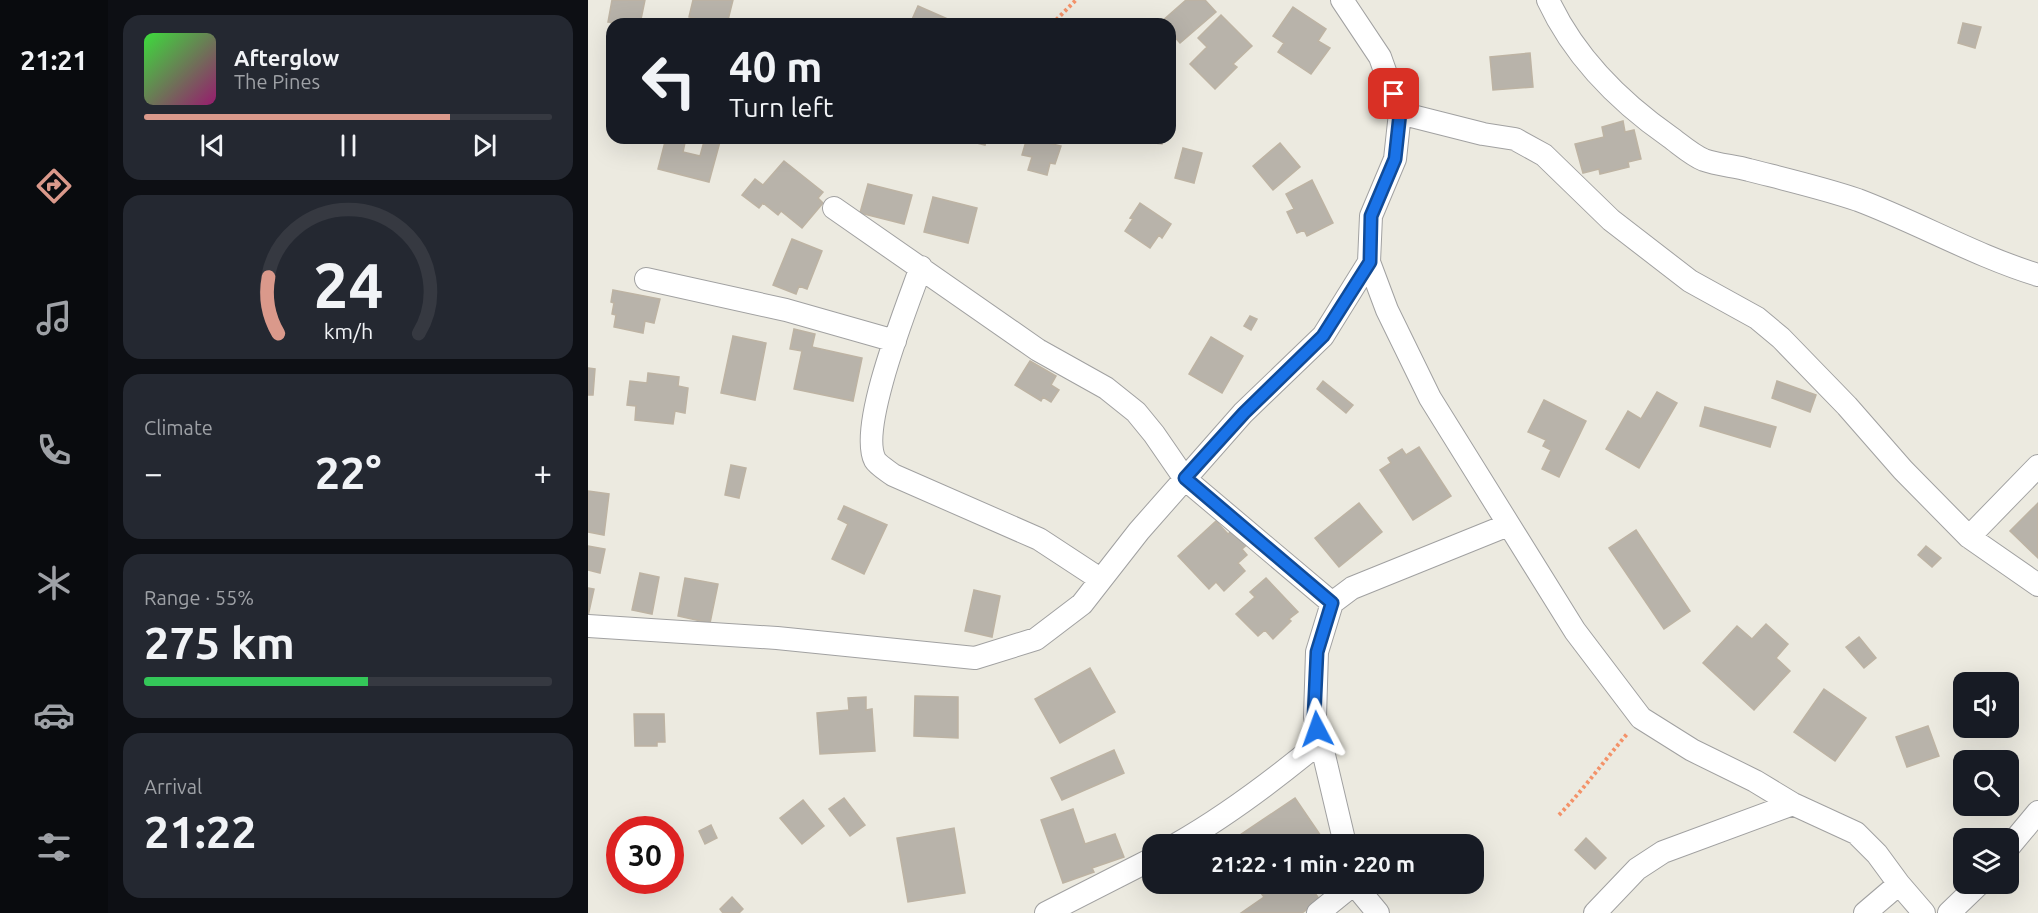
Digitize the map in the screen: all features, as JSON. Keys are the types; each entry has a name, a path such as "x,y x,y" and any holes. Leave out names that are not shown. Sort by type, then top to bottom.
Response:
{"street":[{"path":"1342,0 1380,57 1400,113 1395,159 1371,216 1370,262 1387,310 1430,398 1575,632 1641,718 1692,750 1755,781 1793,804 1856,833 1924,913"},
{"path":"1548,0 1559,23 1612,88 1642,118 1705,160 1857,200 2001,264 2038,274"},
{"path":"1400,113 1483,134 1515,139 1544,155 1611,220 1690,281 1756,318 1781,338 1847,406 1903,470 1970,537 2038,585"},
{"path":"834,208 1038,350 1113,394 1136,412 1185,478 1332,603"},
{"path":"588,626 777,638 975,658 1036,639 1082,604 1100,579 1185,478 1244,413 1323,336 1370,262"},
{"path":"921,267 875,405 872,436 875,460 893,475 1039,539 1100,579"},
{"path":"646,279 786,310 895,341"},
{"path":"1970,537 2038,466"},
{"path":"1343,834 1314,717 1317,652 1332,603 1352,588 1508,525"},
{"path":"1195,834 1271,783 1320,742"},
{"path":"1595,913 1637,869 1663,852 1793,804"},
{"path":"2019,835 2038,812"},
{"path":"1046,913 1142,864"},
{"path":"1865,913 1899,884"},
{"path":"1318,913 1342,894"},
{"path":"1362,894 1378,913"},
{"path":"1948,913 1968,894"}],"path":[{"path":"1058,18 1076,0"},
{"path":"1559,815 1581,792 1599,766 1641,718"}],"building":[{"path":"612,0 645,0 641,18 609,18"},
{"path":"693,0 733,0 728,18 689,17"},
{"path":"1186,0 1205,0 1216,12 1180,43 1176,39 1176,18 1166,18"},
{"path":"918,6 945,18 913,18"},
{"path":"1293,7 1326,29 1318,41 1330,48 1311,74 1278,52 1284,43 1273,36"},
{"path":"1221,15 1252,46 1233,64 1237,67 1215,89 1190,64 1207,47 1198,38"},
{"path":"1963,23 1981,27 1975,48 1958,43"},
{"path":"1530,53 1533,87 1493,90 1490,57"},
{"path":"1623,121 1625,132 1634,130 1641,159 1628,162 1629,167 1600,174 1599,169 1583,173 1575,144 1604,137 1602,127"},
{"path":"1280,143 1300,167 1273,190 1253,166"},
{"path":"664,144 685,144 683,152 700,156 703,144 719,144 709,182 658,169"},
{"path":"1025,144 1061,146 1055,164 1050,163 1047,175 1028,170 1032,157 1022,155"},
{"path":"1183,148 1202,153 1194,183 1175,178"},
{"path":"784,161 823,192 818,198 823,203 802,228 781,211 778,215 763,203 759,208 742,195 755,179 763,185"},
{"path":"1312,180 1333,223 1307,236 1304,230 1297,233 1287,212 1294,209 1286,194"},
{"path":"868,184 912,195 904,224 860,213"},
{"path":"933,197 977,208 968,243 924,232"},
{"path":"1140,203 1171,224 1162,238 1159,235 1150,248 1125,231"},
{"path":"792,239 822,251 807,289 799,286 796,294 773,285"},
{"path":"613,290 660,299 654,323 645,321 643,333 614,327 616,315 612,314 614,303 611,302"},
{"path":"1250,316 1257,319 1251,330 1244,326"},
{"path":"794,329 815,334 812,347 862,358 853,401 794,389 802,351 790,349"},
{"path":"733,336 766,343 755,400 721,393"},
{"path":"1211,337 1243,356 1222,393 1189,374"},
{"path":"1030,361 1056,376 1051,385 1059,390 1051,402 1043,397 1041,401 1015,385"},
{"path":"588,368 595,369 593,395 588,395"},
{"path":"648,373 679,377 678,386 688,388 685,413 675,411 673,424 635,420 636,406 627,405 630,381 647,383"},
{"path":"1323,381 1353,405 1346,413 1317,389"},
{"path":"1777,381 1816,395 1810,412 1772,398"},
{"path":"1657,392 1677,403 1639,468 1606,449 1628,411 1641,419"},
{"path":"1544,400 1586,421 1559,477 1542,469 1551,450 1543,446 1546,440 1528,432"},
{"path":"1705,407 1776,427 1770,447 1700,426"},
{"path":"1419,447 1451,496 1413,520 1380,470 1391,463 1388,458 1402,449 1406,455"},
{"path":"731,465 746,468 739,498 725,495"},
{"path":"588,491 609,494 604,535 588,532"},
{"path":"1359,503 1382,532 1339,567 1315,538"},
{"path":"2038,503 2038,558 2010,531"},
{"path":"844,506 887,525 864,574 832,559 848,524 838,519"},
{"path":"1216,521 1228,534 1235,528 1249,543 1242,549 1247,555 1238,563 1245,571 1224,591 1216,582 1209,589 1178,556"},
{"path":"1636,530 1690,611 1664,629 1609,548"},
{"path":"588,546 605,549 600,573 588,570"},
{"path":"1926,546 1941,558 1932,567 1918,555"},
{"path":"640,573 659,577 652,614 632,610"},
{"path":"685,578 718,584 710,623 678,616"},
{"path":"1266,578 1298,612 1289,619 1291,621 1273,639 1265,630 1258,636 1236,614 1255,597 1250,592"},
{"path":"588,588 594,589 588,616"},
{"path":"974,590 1000,596 992,637 965,631"},
{"path":"1766,624 1788,644 1776,658 1790,671 1754,710 1703,663 1737,626 1752,639"},
{"path":"1859,637 1876,658 1864,668 1846,647"},
{"path":"1090,668 1115,712 1060,743 1035,699"},
{"path":"1824,689 1866,718 1835,761 1794,732"},
{"path":"915,696 958,697 958,738 914,736"},
{"path":"866,697 866,710 872,709 875,751 820,754 817,713 849,710 848,698"},
{"path":"634,714 664,714 665,742 657,742 657,746 635,746"},
{"path":"1928,726 1939,756 1907,767 1896,737"},
{"path":"1114,750 1124,773 1062,800 1051,778"},
{"path":"844,798 865,825 850,836 829,809"},
{"path":"1295,798 1320,834 1241,834"},
{"path":"803,800 824,826 802,844 780,818"},
{"path":"1073,809 1085,844 1115,834 1124,857 1092,868 1094,872 1063,883 1041,820"},
{"path":"711,825 717,838 705,844 699,831"},
{"path":"954,828 965,893 908,902 897,838"},
{"path":"1586,838 1606,858 1595,869 1575,850"},
{"path":"1262,894 1316,894 1320,900 1302,913 1241,913 1264,897"},
{"path":"732,897 743,909 739,913 723,913 720,909"}],"route":[{"path":"1317,729 1314,717 1317,652 1332,603 1185,478 1244,413 1323,336 1370,262 1371,216 1395,159 1400,113 1394,94"}]}
